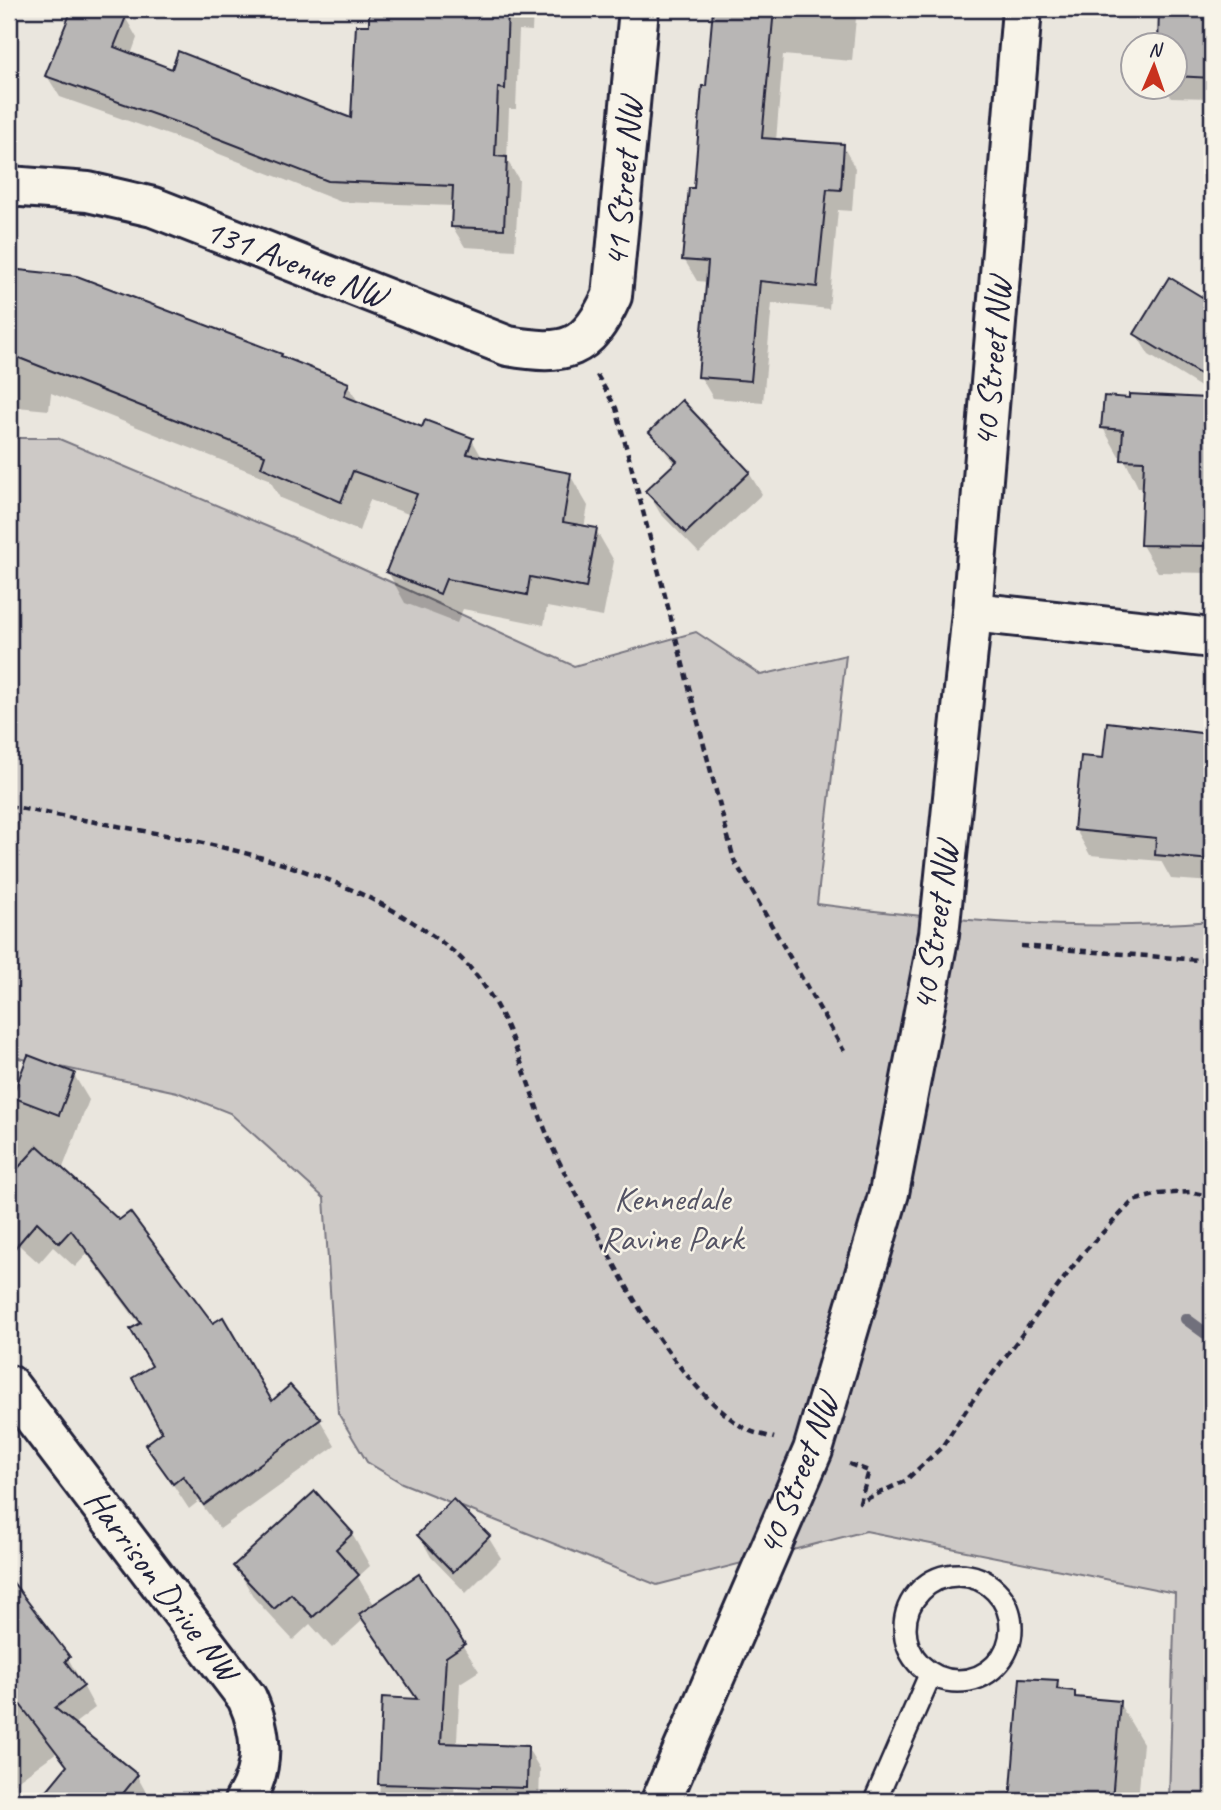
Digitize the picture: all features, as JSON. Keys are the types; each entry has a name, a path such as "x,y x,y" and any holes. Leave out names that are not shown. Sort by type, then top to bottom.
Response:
{"street":[{"name":"41 Street NW","path":"578,345 603,315 614,285 639,9"},
{"name":"40 Street NW","path":"661,1801 813,1450 889,1194 939,934 972,612 1021,9"},
{"name":"131 Avenue NW","path":"9,186 88,192 143,204 508,346 535,351 578,345"},
{"path":"972,612 1212,638"},
{"name":"Harrison Drive NW","path":"9,1385 247,1698 257,1719 261,1742 253,1786 244,1801"}],"lane":[{"path":"972,1577 989,1585 1002,1597 1010,1614 1012,1632 1007,1650 998,1665 983,1676 965,1681 947,1681 930,1675 917,1663 907,1647 904,1630 906,1613 913,1598 939,1578 972,1577"},
{"path":"875,1801 930,1675"}],"path":[{"path":"578,345 616,408 734,860 844,1051"},
{"path":"9,806 241,852 316,875 385,905 450,948 480,978 500,1012 552,1147 627,1290 674,1358 722,1411 746,1430 813,1450 869,1471 860,1502 905,1481 942,1447 970,1404 1083,1253 1133,1201 1159,1194 1190,1192 1212,1197"},
{"path":"1021,946 1212,961"}],"green space":[{"name":"Kennedale Ravine Park","path":"9,438 57,438 299,540 574,666 696,632 761,675 846,655 817,904 1014,923 1113,925 1212,921 1212,1801 1169,1801 1175,1593 866,1531 657,1585 402,1483 367,1462 338,1413 324,1198 230,1113 177,1092 9,1056"}],"building":[{"path":"72,9 129,9 114,47 172,69 178,51 351,118 356,25 369,25 369,9 508,9 505,89 498,88 495,156 507,157 504,229 451,227 453,186 328,181 181,124 45,76"},
{"path":"713,9 774,9 762,138 844,144 841,190 827,189 817,287 760,281 751,381 698,377 708,262 682,260 689,188 694,188 702,86 706,86"},
{"path":"1159,9 1212,9 1212,78 1190,77 1190,32 1158,32"},
{"path":"9,269 77,276 282,354 281,356 349,383 344,396 422,427 425,420 473,438 467,454 571,473 563,522 597,528 586,588 530,577 527,595 446,579 440,594 386,572 417,494 353,471 341,502 261,467 265,455 9,354"},
{"path":"1169,277 1212,303 1212,353 1200,374 1134,334"},
{"path":"1129,394 1206,398 1204,424 1212,424 1212,530 1207,530 1207,546 1140,545 1144,461 1121,460 1123,430 1101,428 1104,396 1129,398"},
{"path":"682,400 750,472 686,533 645,491 677,461 649,432"},
{"path":"1107,722 1209,734 1206,766 1212,767 1212,860 1155,855 1156,838 1074,830 1081,756 1103,758"},
{"path":"28,1055 75,1073 59,1115 12,1097"},
{"path":"38,1146 119,1220 130,1212 213,1323 223,1317 272,1401 290,1385 321,1419 204,1505 183,1476 173,1484 145,1445 162,1432 132,1378 152,1366 130,1329 141,1323 71,1230 59,1243 37,1222 9,1255 9,1178"},
{"path":"315,1491 353,1533 336,1549 359,1575 313,1617 291,1594 274,1609 233,1566"},
{"path":"453,1499 490,1536 453,1572 417,1535"},
{"path":"419,1574 465,1644 446,1657 441,1743 528,1746 527,1788 378,1784 382,1697 417,1699 359,1614"},
{"path":"9,1577 70,1657 65,1661 84,1686 55,1708 138,1775 117,1801 38,1801 67,1766 9,1690"},
{"path":"1020,1678 1058,1680 1057,1689 1075,1691 1075,1697 1120,1701 1112,1801 1010,1801"}],"waterway":[{"path":"1186,1319 1212,1338"}]}
